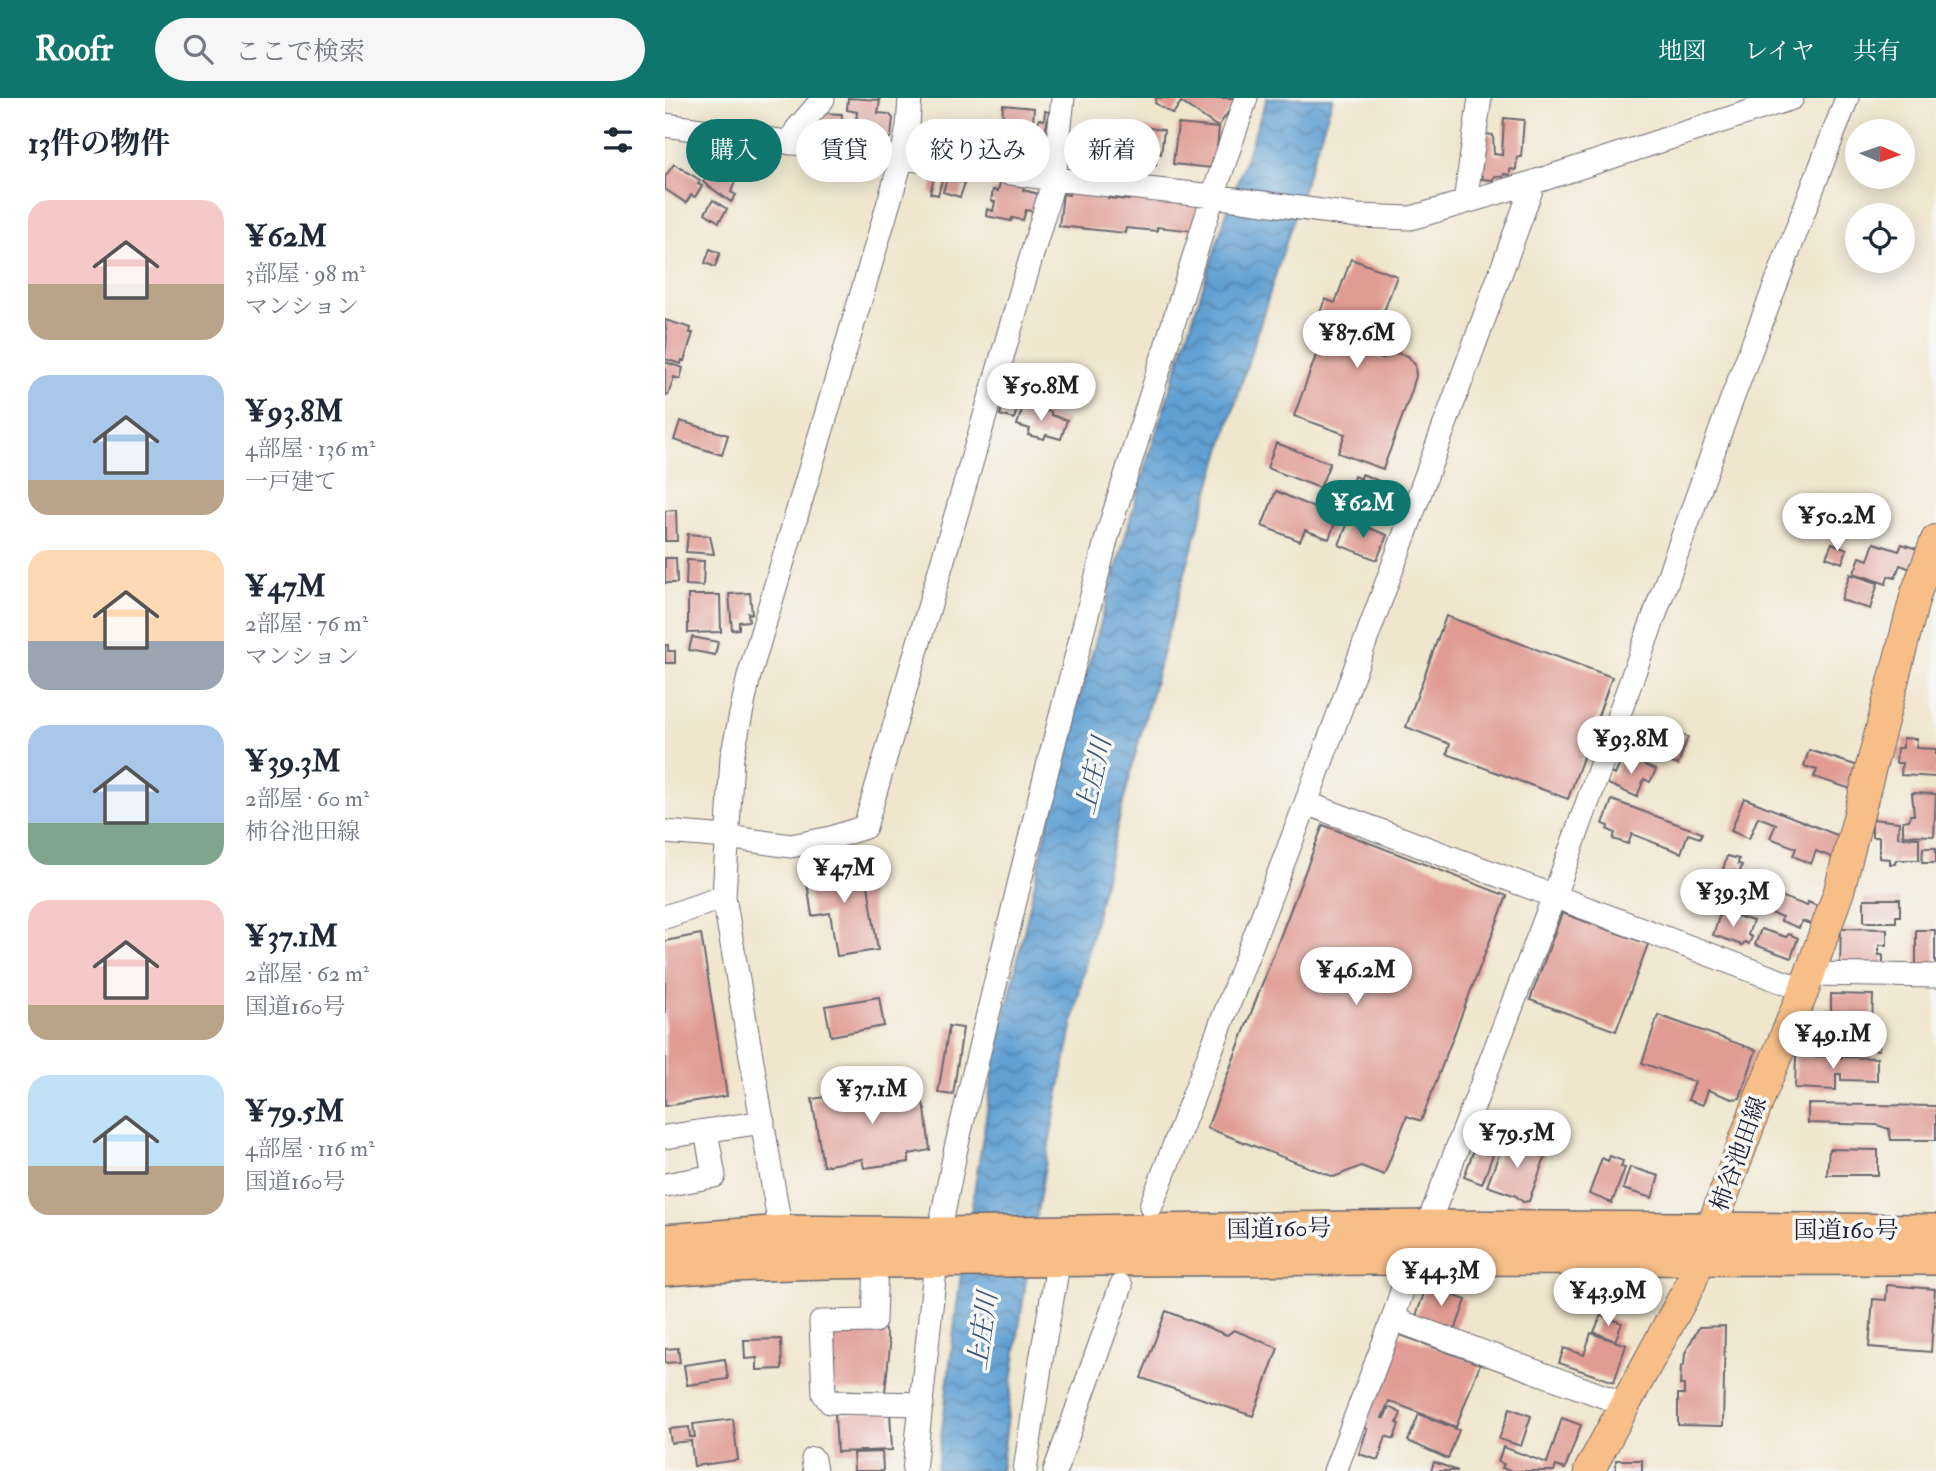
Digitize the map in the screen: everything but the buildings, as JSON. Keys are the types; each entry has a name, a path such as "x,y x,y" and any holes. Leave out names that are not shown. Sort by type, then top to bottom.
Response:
{"highway":[{"name":"国道160号","path":"1706,1244 1936,1231"},
{"name":"国道160号","path":"665,1241 939,1251 1420,1242 1706,1244 1936,1258"},
{"name":"国道160号","path":"665,1269 784,1247 876,1260 939,1251"}],"main road":[{"name":"柿谷池田線","path":"1589,1471 1677,1314 1807,982 1839,891 1916,593 1936,540"}],"street":[{"path":"784,1247 724,897 732,757 750,676 902,158 910,98"},
{"path":"665,832 791,846 831,838 865,827 1054,179 1063,98"},
{"path":"914,1471 939,1251 956,1148 1039,801 1108,533 1246,98"},
{"path":"1465,202 1480,98"},
{"path":"665,125 1054,179 1213,196 1358,216 1411,218 1534,183 1792,98"},
{"path":"1335,1471 1554,895 1732,399 1847,98"},
{"path":"790,143 797,129 823,99"},
{"path":"1151,1206 1306,803 1534,183"},
{"path":"1306,803 1554,895 1807,982 1936,976"},
{"path":"665,916 724,897"},
{"path":"665,1137 763,1122"},
{"path":"665,1185 713,1176 706,1131"},
{"path":"1025,1471 1051,1250"},
{"path":"876,1260 874,1321 821,1322 824,1394 829,1402 922,1404"},
{"path":"1055,1471 1121,1286"},
{"path":"1393,1319 1627,1405"}],"water":[{"name":"上庄川","path":"1267,98 1333,98 1212,481 1157,675 1107,869 1052,1126 1022,1305 1001,1471 937,1471 960,1281 995,1060 1065,749 1145,467 1227,212"}]}
